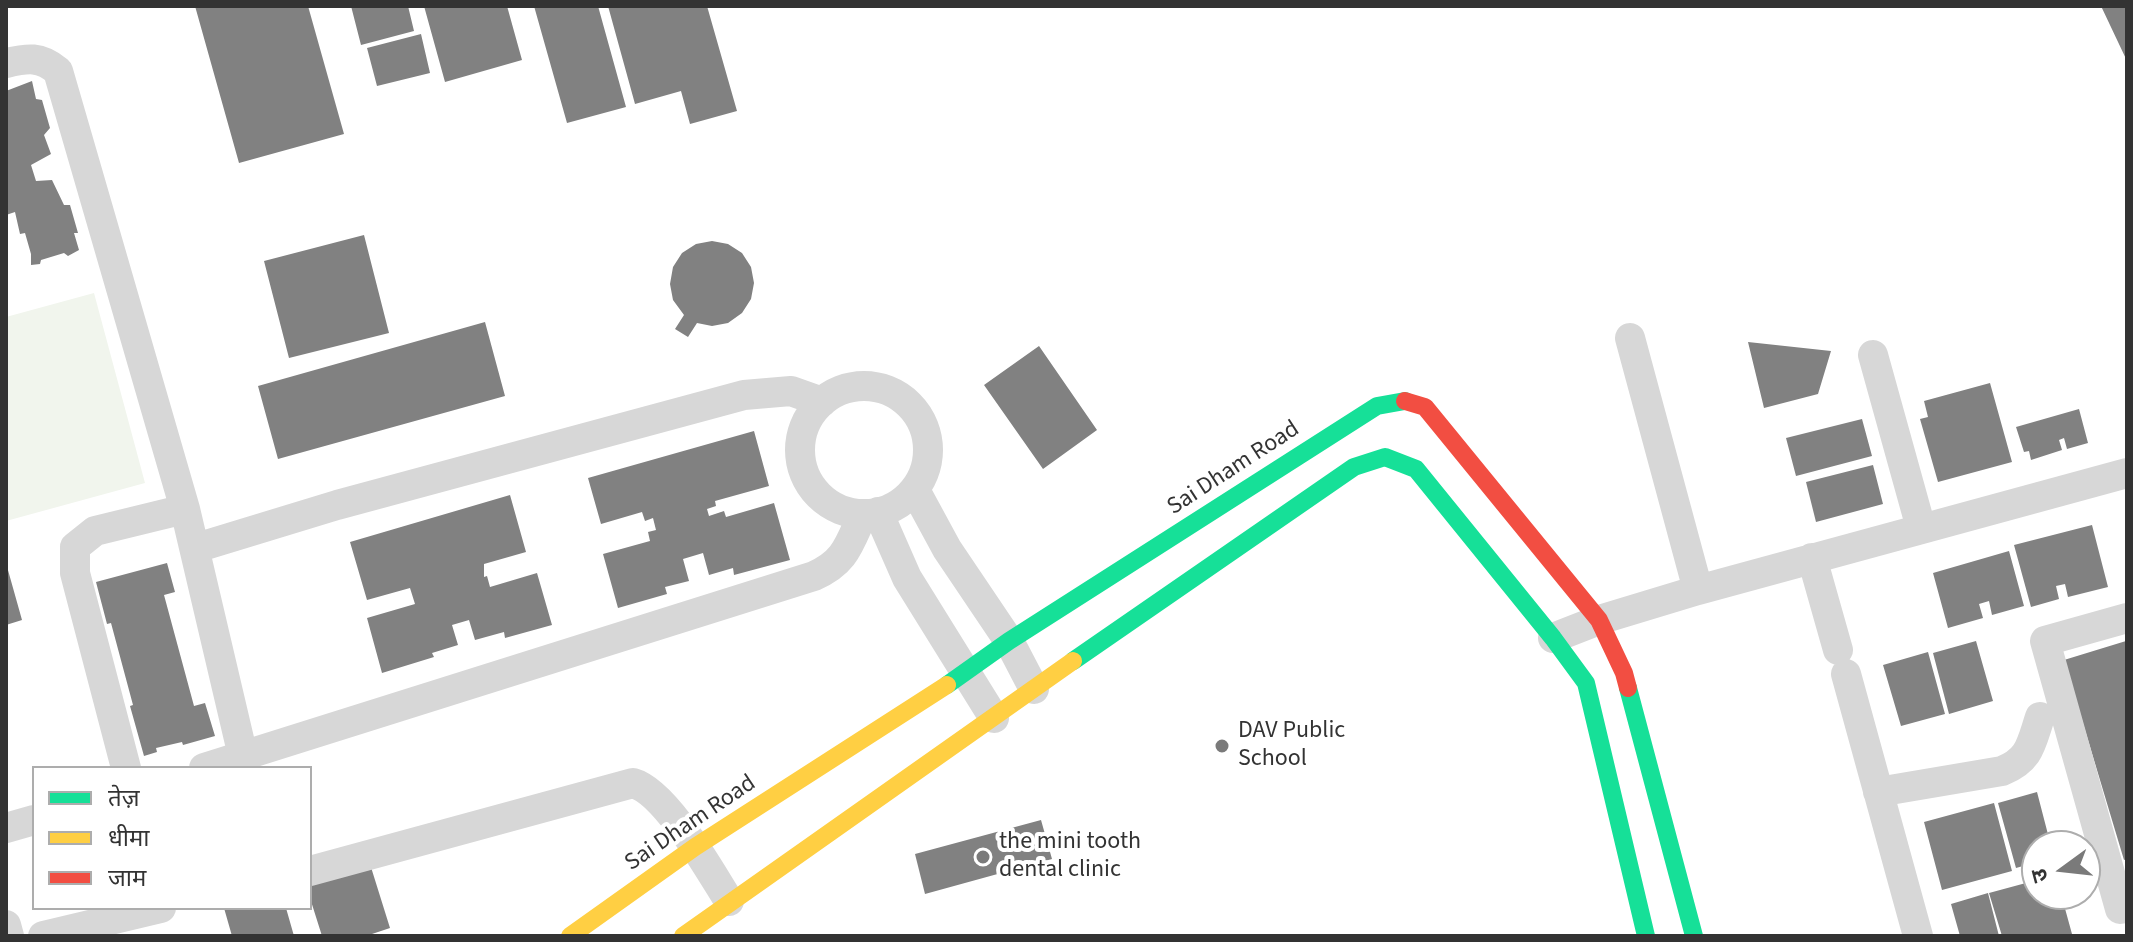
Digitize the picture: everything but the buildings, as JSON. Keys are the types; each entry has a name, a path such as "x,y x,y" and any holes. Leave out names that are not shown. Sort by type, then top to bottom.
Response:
{"street":[{"path":"6,63 30,57 45,60 58,71 196,548 243,756"},
{"path":"1630,338 1698,590"},
{"path":"1873,355 1921,528"},
{"path":"868,385 889,390 907,401 921,418 928,438 928,459 922,480 915,490 892,509 870,513 850,513 830,505 814,491 804,472 800,451 803,430 812,411 822,402 827,396 847,387 868,385"},
{"path":"196,548 337,505 744,395 791,391 822,402"},
{"name":"Sai Dham Road","path":"570,936 695,847 966,673 1009,641 1377,406 1403,400 1425,407"},
{"path":"683,936 1317,491 1354,467 1385,457 1425,407 1599,620 1624,673 1694,936"},
{"path":"1385,457 1416,469 1586,683 1646,936"},
{"path":"1553,638 1599,620 1698,590 2127,473"},
{"path":"915,490 947,549 1009,641 1034,689"},
{"path":"125,766 75,573 75,547 95,531 185,509"},
{"path":"870,513 994,718"},
{"path":"210,766 814,576 831,568 843,557 870,513"},
{"path":"1812,558 1918,936"},
{"path":"2127,618 2045,641 2120,909 2127,908"},
{"path":"1878,792 2002,771 2017,765 2027,754 2040,717"},
{"path":"312,870 633,783 643,785 653,793 695,847 729,901"},
{"path":"6,828 32,821"},
{"path":"43,936 153,910"},
{"path":"6,925 9,936"}],"shaded area":[{"path":"94,293 145,483 6,521 6,317"}],"traffic: fast":[{"path":"947,685 1009,641 1377,406 1405,401"},
{"path":"1073,661 1354,467 1385,457 1416,469 1586,683 1646,936"},
{"path":"1628,688 1694,936"}],"traffic: slow":[{"path":"683,936 1073,661"},
{"path":"570,936 695,847 947,685"}],"traffic: jam":[{"path":"1405,401 1425,407 1599,620 1628,688"}],"place":[{"name":"DAV Public School","path":"1222,746"},
{"name":"the mini tooth dental clinic","path":"983,857"}]}
